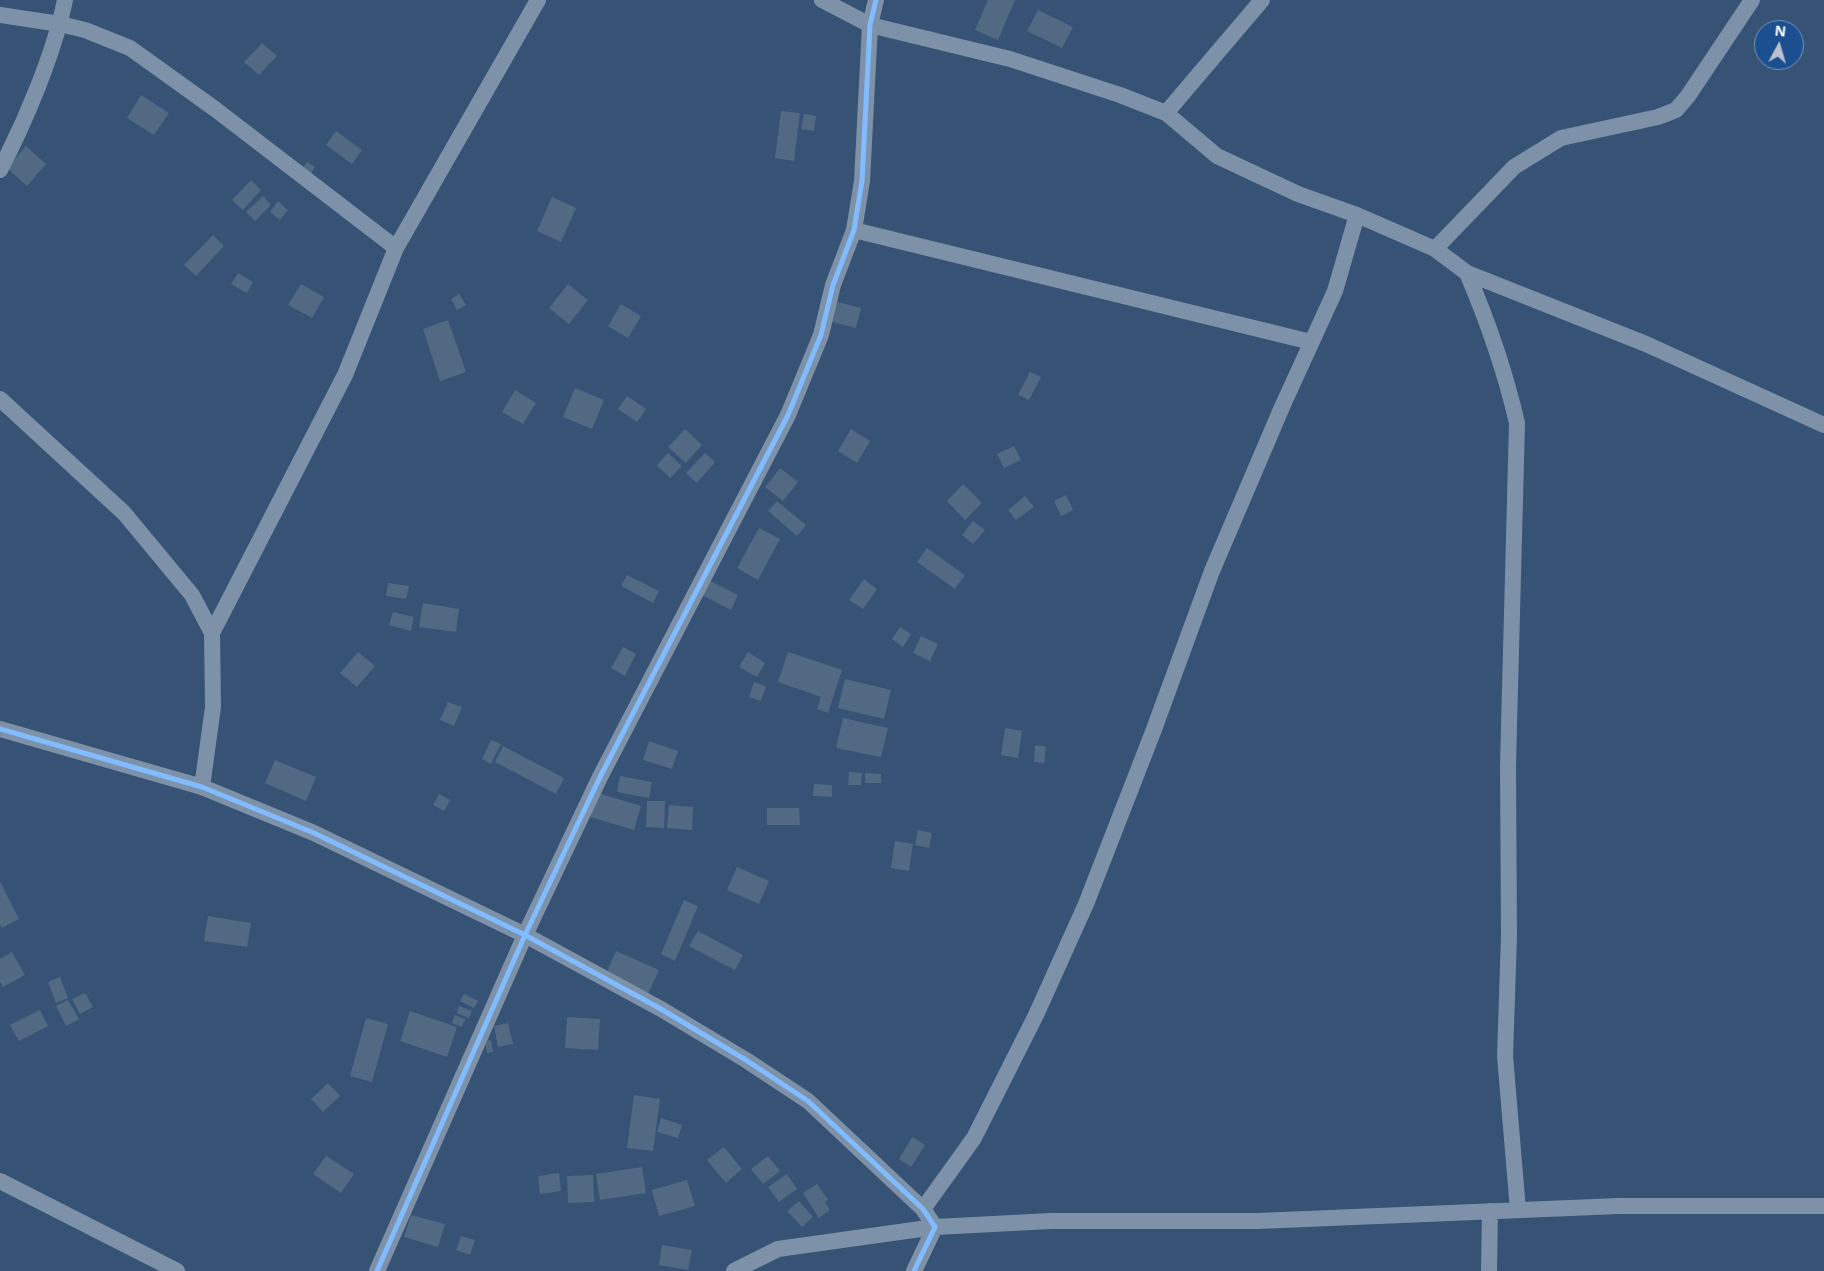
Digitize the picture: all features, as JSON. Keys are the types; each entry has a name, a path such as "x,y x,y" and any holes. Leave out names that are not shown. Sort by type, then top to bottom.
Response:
{"street":[{"path":"0,170 17,138 60,24 65,0"},
{"path":"212,633 345,376 396,248 538,0"},
{"path":"822,0 870,25 1010,59 1120,95 1166,113 1217,156 1298,194 1357,215 1435,249 1468,273 1646,344 1824,425"},
{"path":"377,1271 525,935 600,777 788,415 821,335 833,284 854,230 862,182 870,25 876,0"},
{"path":"1166,113 1262,0"},
{"path":"1435,249 1514,167 1561,138 1658,117 1676,110 1688,96 1752,0"},
{"path":"0,15 60,24 85,30 130,48 215,110 396,248"},
{"path":"923,1209 974,1138 1036,1015 1086,904 1153,732 1212,571 1335,291 1357,215"},
{"path":"854,230 1312,342"},
{"path":"1468,273 1506,375 1518,423 1508,765 1509,936 1505,1056 1518,1210"},
{"path":"0,399 124,514 192,594 212,633 213,707 202,788"},
{"path":"0,729 202,788 314,833 525,935 661,1009 746,1060 808,1101 923,1209 935,1227"},
{"path":"0,1181 177,1271"},
{"path":"734,1271 778,1249 935,1227 1051,1221 1258,1221 1618,1206 1824,1206"},
{"path":"1490,1211 1490,1271"},
{"path":"914,1271 935,1227"}],"building":[{"path":"988,0 1015,0 998,40 975,30"},
{"path":"1038,10 1073,27 1062,48 1027,31"},
{"path":"262,43 277,56 259,75 244,62"},
{"path":"141,95 169,113 154,135 127,118"},
{"path":"781,111 800,113 794,161 775,158"},
{"path":"804,114 816,116 814,131 801,129"},
{"path":"336,131 362,150 352,164 326,145"},
{"path":"26,146 46,164 27,186 7,168"},
{"path":"307,162 315,167 310,175 302,169"},
{"path":"251,180 261,190 243,210 232,200"},
{"path":"263,196 271,205 255,221 246,212"},
{"path":"552,197 576,208 561,242 537,231"},
{"path":"278,201 288,210 280,220 270,212"},
{"path":"213,235 224,246 196,276 184,265"},
{"path":"238,273 253,282 247,293 231,284"},
{"path":"301,284 324,297 312,318 288,305"},
{"path":"568,284 588,300 569,324 549,308"},
{"path":"459,294 466,305 457,310 451,299"},
{"path":"834,301 861,308 856,328 829,321"},
{"path":"621,304 641,316 628,338 608,326"},
{"path":"448,320 466,372 440,381 423,329"},
{"path":"1030,372 1041,377 1029,400 1018,395"},
{"path":"575,388 604,400 592,429 563,417"},
{"path":"515,390 536,403 523,424 502,412"},
{"path":"627,396 646,409 637,422 618,409"},
{"path":"685,429 702,445 686,463 668,447"},
{"path":"851,429 870,441 857,463 838,451"},
{"path":"1014,446 1021,460 1004,468 997,454"},
{"path":"668,453 682,466 670,478 657,465"},
{"path":"705,453 715,462 697,483 686,473"},
{"path":"780,468 798,482 783,501 765,487"},
{"path":"963,484 982,503 965,520 947,501"},
{"path":"1066,495 1073,510 1061,516 1054,501"},
{"path":"1025,496 1034,507 1016,520 1008,510"},
{"path":"777,501 806,525 797,536 768,511"},
{"path":"973,521 985,530 973,544 962,535"},
{"path":"759,528 780,539 758,580 737,568"},
{"path":"927,548 965,575 955,589 917,562"},
{"path":"627,575 659,591 653,603 621,586"},
{"path":"864,579 877,589 863,609 849,600"},
{"path":"710,581 738,595 731,610 702,595"},
{"path":"388,583 409,586 406,599 386,596"},
{"path":"423,603 459,609 456,632 419,627"},
{"path":"393,612 414,617 411,631 389,625"},
{"path":"900,627 911,634 903,647 892,639"},
{"path":"921,636 938,644 930,661 913,653"},
{"path":"623,647 636,654 625,676 611,668"},
{"path":"358,652 375,666 357,687 340,673"},
{"path":"748,652 765,663 757,677 739,667"},
{"path":"788,652 842,670 828,713 817,709 821,697 778,682"},
{"path":"845,679 891,690 884,719 838,708"},
{"path":"754,682 766,686 761,701 749,697"},
{"path":"448,702 462,707 454,726 440,720"},
{"path":"843,718 888,728 881,757 836,748"},
{"path":"1005,728 1022,731 1018,758 1001,755"},
{"path":"491,740 501,744 491,764 482,759"},
{"path":"649,741 678,751 672,769 643,760"},
{"path":"1035,745 1046,747 1044,763 1034,762"},
{"path":"503,746 564,778 556,794 495,762"},
{"path":"275,760 316,777 306,801 265,783"},
{"path":"849,772 862,773 861,785 848,785"},
{"path":"865,773 881,774 881,783 865,783"},
{"path":"620,776 652,782 649,798 617,792"},
{"path":"814,784 832,785 832,797 813,796"},
{"path":"598,793 641,806 634,830 590,817"},
{"path":"439,794 450,800 444,811 433,805"},
{"path":"647,801 665,801 664,828 646,827"},
{"path":"669,805 693,807 692,830 667,828"},
{"path":"767,808 799,808 800,825 767,825"},
{"path":"918,830 932,833 929,848 915,845"},
{"path":"895,841 913,844 909,871 891,868"},
{"path":"737,867 769,881 759,904 727,890"},
{"path":"0,882 19,919 2,928 0,924"},
{"path":"684,900 698,906 675,961 661,954"},
{"path":"208,916 251,923 247,947 204,941"},
{"path":"698,931 743,955 735,970 689,946"},
{"path":"616,951 659,970 648,994 605,976"},
{"path":"12,952 25,975 3,987 0,982 0,959"},
{"path":"60,977 68,998 56,1003 48,982"},
{"path":"85,993 93,1007 80,1014 72,999"},
{"path":"464,994 478,1001 474,1008 460,1001"},
{"path":"68,1000 79,1019 66,1026 56,1006"},
{"path":"459,1006 472,1011 469,1018 457,1013"},
{"path":"40,1010 48,1026 19,1041 10,1025"},
{"path":"410,1011 457,1027 447,1057 400,1041"},
{"path":"455,1015 465,1019 462,1027 452,1023"},
{"path":"567,1017 600,1019 598,1050 565,1048"},
{"path":"366,1018 388,1024 372,1082 350,1076"},
{"path":"508,1023 513,1044 498,1047 494,1026"},
{"path":"491,1040 493,1052 487,1053 485,1041"},
{"path":"328,1083 340,1096 323,1112 311,1099"},
{"path":"634,1095 660,1099 653,1151 627,1148"},
{"path":"661,1118 682,1125 678,1138 657,1132"},
{"path":"912,1137 925,1145 911,1167 899,1159"},
{"path":"724,1147 742,1169 726,1183 707,1160"},
{"path":"326,1156 354,1174 341,1193 313,1174"},
{"path":"768,1156 780,1171 763,1184 751,1169"},
{"path":"642,1167 646,1193 600,1200 596,1174"},
{"path":"559,1173 561,1191 540,1194 538,1176"},
{"path":"787,1174 797,1189 779,1202 768,1187"},
{"path":"593,1175 594,1202 568,1203 567,1176"},
{"path":"687,1180 695,1206 659,1216 652,1190"},
{"path":"817,1184 828,1200 825,1202 830,1210 819,1218 803,1193"},
{"path":"799,1201 813,1217 802,1227 787,1211"},
{"path":"411,1215 445,1224 438,1247 404,1237"},
{"path":"461,1236 475,1240 470,1255 456,1250"},
{"path":"662,1245 692,1250 688,1270 659,1265"}],"cycle path":[{"path":"377,1271 525,935 600,777 788,415 821,335 833,285 854,230 862,181 870,25 876,0"},
{"path":"0,729 202,787 314,833 525,935 661,1009 746,1060 808,1101 923,1209 935,1227 914,1271"}]}
